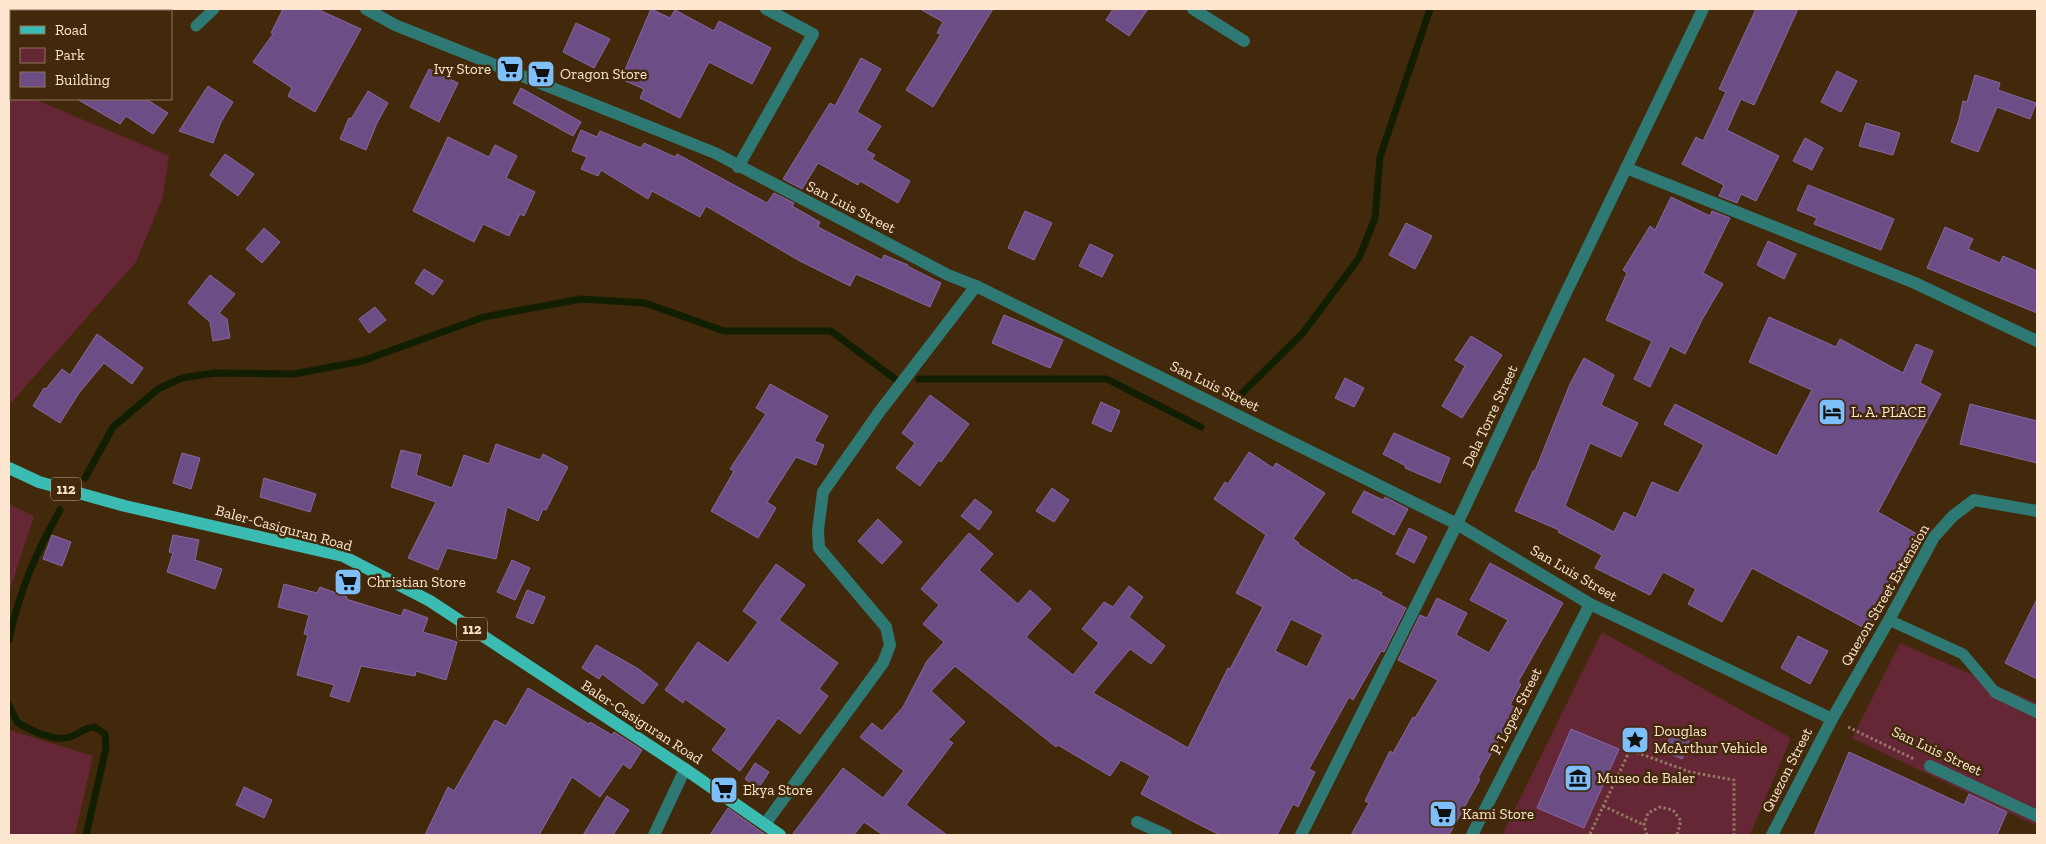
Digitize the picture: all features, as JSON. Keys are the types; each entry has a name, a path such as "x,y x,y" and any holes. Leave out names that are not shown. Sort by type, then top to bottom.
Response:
{"main road":[{"name":"Baler-Casiguran Road","path":"9,468 39,482 125,506 343,556 430,601 685,769 780,835"}],"street":[{"name":"San Luis Street","path":"366,9 395,25 715,153 738,167 948,275 976,286 1457,524 1590,604 1832,719"},
{"path":"1193,9 1244,41"},
{"name":"Dela Torre Street","path":"1301,835 1457,524 1703,9"},
{"path":"738,167 813,34 770,10"},
{"path":"1626,168 1915,283 2037,341"},
{"path":"765,824 883,663 890,645 886,627 819,548 818,530 823,492 886,404 976,286"},
{"name":"Quezon Street Extension","path":"1832,719 1934,537 1953,516 1974,500 2037,511"},
{"name":"P. Lopez Street","path":"1472,835 1590,604"},
{"path":"1995,692 2037,712"},
{"name":"Quezon Street","path":"1772,835 1832,719"},
{"name":"San Luis Street","path":"1930,766 2037,816"},
{"path":"654,835 685,769"},
{"path":"1137,822 1166,835"}],"lane":[{"path":"196,26 214,9"},
{"path":"1889,620 1963,654 1995,692"}],"path":[{"name":"San Luis Street","path":"1832,719 1930,766"},
{"path":"1590,834 1630,750 1690,772 1734,780 1734,835"},
{"path":"1603,806 1644,825"},
{"path":"1648,835 1644,825 1648,813 1660,807 1673,810 1681,821 1679,835"}],"green space":[{"path":"9,97 10,100 36,100 169,156 163,197 136,262 9,405"},
{"path":"9,504 34,516 9,593"},
{"path":"1602,632 1791,738 1750,835 1502,835"},
{"path":"1900,643 2037,703 2037,826 1852,738"},
{"path":"9,730 93,756 75,835 9,835"}],"building":[{"path":"283,9 317,9 361,29 315,112 288,96 292,88 253,62 273,34 271,33"},
{"path":"651,9 670,18 675,10 714,31 719,21 771,48 752,84 709,62 680,118 640,98 644,89 621,79"},
{"path":"920,9 993,9 933,107 906,90 941,34 937,33 943,22"},
{"path":"1113,9 1148,9 1129,36 1106,20"},
{"path":"1756,9 1798,9 1754,105 1741,99 1727,130 1779,156 1756,201 1741,194 1737,203 1719,196 1724,185 1682,164 1696,137 1703,141 1726,92 1719,89"},
{"path":"576,23 610,39 594,68 563,52"},
{"path":"861,58 881,69 857,112 881,126 866,150 875,155 872,159 910,181 898,203 860,181 858,185 818,163 802,189 783,179 830,103 835,106"},
{"path":"429,69 458,83 439,122 410,107"},
{"path":"1837,71 1857,81 1841,112 1821,102"},
{"path":"1975,75 2000,83 1998,90 2036,103 2030,119 1997,107 1978,152 1951,142 1963,101 1967,102"},
{"path":"208,86 233,102 221,122 213,143 179,131"},
{"path":"521,88 581,122 573,136 513,103"},
{"path":"368,91 388,103 366,150 340,139 349,118 351,119"},
{"path":"79,100 148,100 168,113 153,134 126,116 120,124"},
{"path":"1866,123 1900,133 1893,155 1859,146"},
{"path":"581,130 597,137 600,131 641,148 644,143 675,157 677,154 767,203 774,193 794,203 792,206 820,222 818,227 882,260 884,255 908,265 941,283 930,307 856,274 850,286 798,260 706,206 700,217 652,191 648,199 601,170 598,176 581,169 587,157 572,151"},
{"path":"448,137 489,157 495,145 517,156 506,178 535,192 524,216 520,214 509,236 483,224 474,242 413,211"},
{"path":"1805,138 1823,148 1812,170 1793,161"},
{"path":"225,154 254,174 238,196 210,175"},
{"path":"1808,185 1894,219 1881,250 1814,224 1817,218 1797,210"},
{"path":"1671,197 1710,216 1712,211 1730,218 1703,273 1723,284 1685,354 1670,346 1650,387 1634,379 1652,341 1606,320 1627,273 1623,270 1650,226 1655,230"},
{"path":"1025,211 1052,223 1034,260 1008,248"},
{"path":"1406,223 1432,236 1415,269 1389,255"},
{"path":"1945,227 1973,239 1968,249 2000,263 2003,256 2037,271 2037,313 1927,268"},
{"path":"264,228 280,242 262,263 246,249"},
{"path":"1768,241 1796,254 1784,279 1757,265"},
{"path":"1090,244 1113,255 1102,277 1079,266"},
{"path":"424,269 443,281 433,295 415,283"},
{"path":"210,275 235,294 219,313 227,319 230,338 213,341 210,322 188,303"},
{"path":"375,307 386,320 369,333 359,319"},
{"path":"1004,315 1063,340 1050,368 992,343"},
{"path":"1769,317 1836,347 1840,339 1903,373 1916,344 1933,351 1920,383 1941,394 1878,512 1917,534 1868,630 1752,568 1722,622 1688,604 1696,589 1663,572 1650,595 1595,568 1602,555 1558,532 1559,530 1515,511 1533,471 1535,471 1570,384 1584,358 1614,375 1601,405 1638,423 1621,457 1590,443 1565,506 1614,532 1624,512 1636,518 1652,482 1678,493 1704,445 1664,424 1675,404 1777,456 1812,390 1749,362"},
{"path":"97,334 143,368 132,384 104,363 79,393 60,423 33,406 44,388 46,389 62,369 70,375"},
{"path":"1471,336 1502,355 1462,418 1442,406 1465,366 1455,360"},
{"path":"1345,378 1364,388 1354,407 1335,398"},
{"path":"770,384 828,416 814,441 824,445 816,465 796,457 767,502 776,508 758,538 711,511 734,471 730,469 766,414 756,408"},
{"path":"930,395 969,424 941,462 939,460 920,486 896,468 915,443 902,433"},
{"path":"1101,402 1120,411 1111,432 1092,423"},
{"path":"1970,404 2037,421 2037,463 1960,444"},
{"path":"1394,433 1450,458 1440,483 1405,468 1406,466 1383,454"},
{"path":"496,444 540,460 543,454 568,467 546,510 543,509 538,521 507,507 496,559 447,548 438,570 408,558 436,502 391,487 401,450 421,455 416,475 452,488 464,455 489,464"},
{"path":"1249,452 1273,468 1276,463 1325,493 1293,539 1354,581 1355,579 1382,593 1381,595 1406,608 1384,652 1381,651 1353,700 1349,697 1309,769 1315,772 1298,807 1293,804 1277,835 1220,835 1194,822 1141,794 1150,776 1121,760 1110,776 1058,745 1056,747 955,666 931,691 965,722 948,740 953,743 906,805 947,835 883,835 864,822 854,835 792,835 843,768 883,798 904,771 860,737 872,723 882,731 903,707 927,661 944,642 923,624 939,605 921,589 969,533 993,554 979,570 1018,604 1030,590 1051,609 1026,637 1073,675 1099,643 1082,629 1104,602 1113,607 1129,586 1143,597 1129,617 1165,646 1151,664 1130,649 1093,693 1188,748 1228,668 1230,669 1263,607 1236,593 1266,535 1214,499 1225,482 1228,484","holes":["1291,619 1323,635 1307,667 1275,651"]},
{"path":"182,453 200,458 191,489 173,483"},
{"path":"264,478 316,494 310,512 260,497"},
{"path":"1052,488 1069,500 1054,522 1036,511"},
{"path":"1364,491 1383,500 1385,497 1408,509 1394,535 1352,512"},
{"path":"975,499 992,512 979,530 961,516"},
{"path":"878,519 902,542 882,564 858,541"},
{"path":"1409,528 1427,537 1414,563 1396,554"},
{"path":"52,535 71,542 62,566 43,559"},
{"path":"173,535 199,540 195,560 222,569 215,589 167,572 173,553 169,552"},
{"path":"512,560 530,568 515,600 497,592"},
{"path":"1490,563 1563,603 1518,682 1521,684 1510,705 1516,708 1478,778 1480,779 1449,835 1351,835 1369,803 1365,801 1390,751 1393,753 1413,717 1415,718 1438,680 1398,660 1420,615 1427,618 1437,598 1467,613 1456,635 1489,653 1508,620 1470,600"},
{"path":"776,564 805,585 779,620 838,663 819,689 828,696 800,734 778,718 740,771 712,750 727,729 685,699 683,703 665,690 698,642 728,663 758,622 743,611"},
{"path":"284,584 317,593 320,587 347,597 346,599 401,616 404,609 428,618 423,632 457,642 446,680 416,671 415,676 361,666 349,702 330,696 334,685 297,675 308,635 304,634 309,615 278,607"},
{"path":"527,590 545,597 533,624 516,617"},
{"path":"2037,599 2037,679 2005,663"},
{"path":"1798,636 1828,651 1810,684 1781,668"},
{"path":"596,645 637,668 658,684 643,704 602,674 599,679 582,668"},
{"path":"528,688 589,724 590,722 612,735 614,732 642,750 630,769 623,764 600,797 572,777 539,835 425,835 448,787 454,791 495,720 506,726"},
{"name":"Museo de Baler","path":"1571,729 1619,749 1584,828 1537,808"},
{"path":"1671,734 1689,741 1682,759 1664,751"},
{"path":"1849,752 1964,805 1969,794 2007,812 1997,835 1814,835"},
{"path":"755,763 769,772 758,789 745,779"},
{"path":"244,787 272,800 264,818 236,805"},
{"path":"607,796 629,810 613,835 583,835"},
{"path":"728,808 766,835 710,835"}],"waterway":[{"path":"1241,394 1302,334 1359,258 1375,218 1380,157 1430,9"},
{"path":"85,478 113,427 158,389 182,378 215,373 294,374 362,361 484,317 581,299 645,303 724,331 831,331 895,379"},
{"path":"919,379 1107,379 1201,427"},
{"path":"9,640 29,573 60,510"},
{"path":"9,705 17,722 49,737 70,737 88,728 95,727 105,734 106,748 86,835"}],"place":[{"name":"Ivy Store","path":"510,69"},
{"name":"Oragon Store","path":"541,74"},
{"name":"L. A. PLACE","path":"1832,412"},
{"name":"Christian Store","path":"348,582"},
{"name":"Douglas McArthur Vehicle","path":"1635,740"},
{"name":"Museo de Baler","path":"1578,778"},
{"name":"Ekya Store","path":"724,790"},
{"name":"Kami Store","path":"1443,814"}]}
